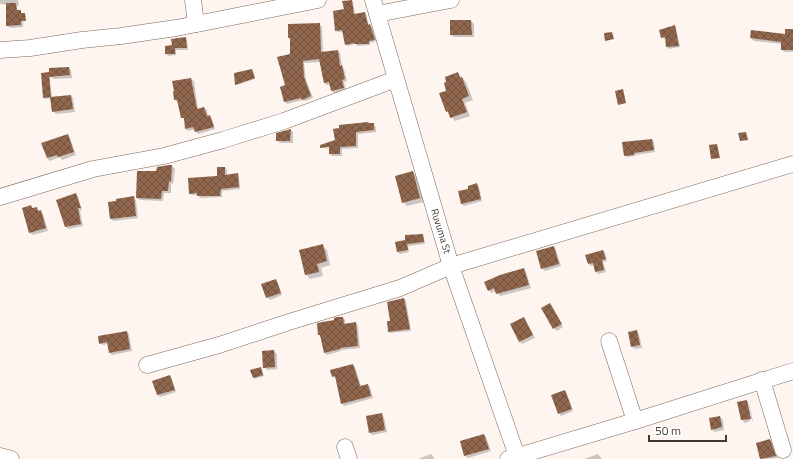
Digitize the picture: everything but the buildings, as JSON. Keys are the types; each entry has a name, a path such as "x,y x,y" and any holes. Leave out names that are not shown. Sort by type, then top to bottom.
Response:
{"street":[{"path":"193,0 196,24"},
{"path":"0,50 30,48 150,32 318,0"},
{"path":"375,7 451,0"},
{"name":"Ruvuma St","path":"375,7 451,266 514,458"},
{"path":"0,197 94,169 164,156 223,140 284,121 396,79"},
{"path":"147,365 219,345 400,288 451,266 793,164"},
{"path":"609,341 634,421"},
{"path":"514,458 793,371"},
{"path":"762,380 783,450"},
{"path":"0,456 11,459"}]}
